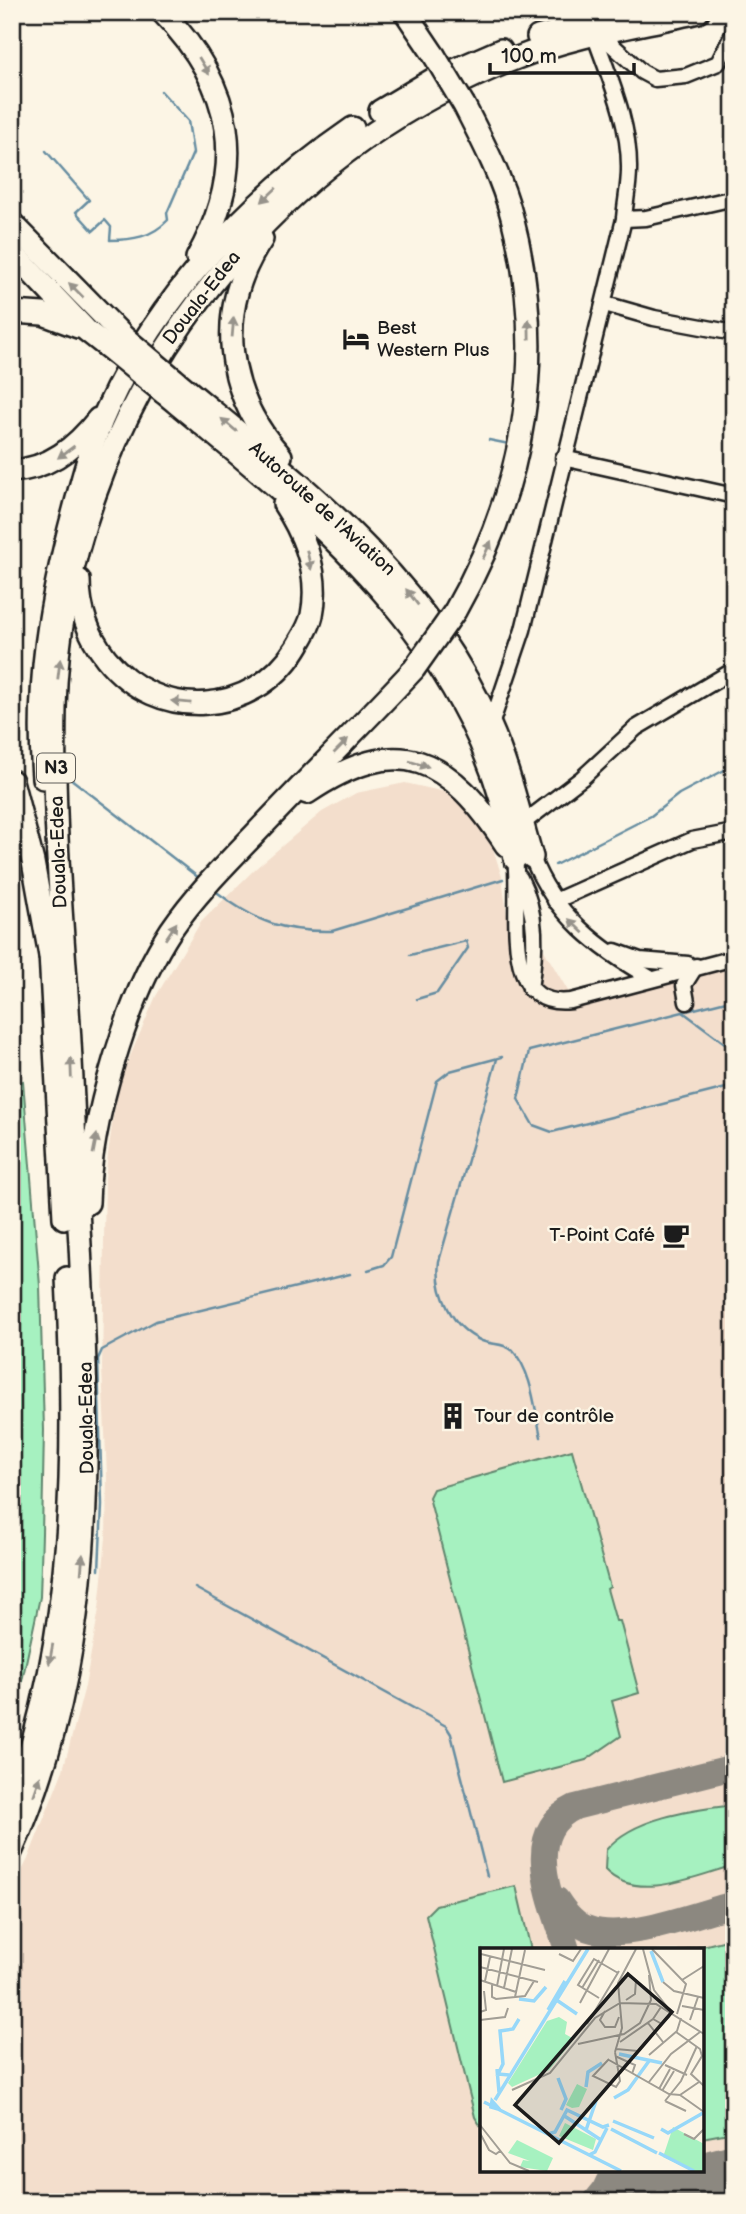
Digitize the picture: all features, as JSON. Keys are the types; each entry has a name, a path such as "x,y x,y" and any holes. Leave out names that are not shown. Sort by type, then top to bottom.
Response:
{"highway":[{"path":"162,12 182,33 216,87 227,130 228,160 225,193 210,234 166,310"},
{"path":"86,1335 89,1192 94,1150 119,1047 157,954 172,929 205,887 414,669 456,611 495,533 521,444 529,366 525,277 512,215 494,164 464,105 405,12"},
{"name":"Douala-Edea","path":"12,1804 30,1745 53,1645 60,1605 71,1474 70,1330 39,729 41,671 63,550 83,476 106,410 135,356 166,310 213,252 274,191 328,145 432,80 485,56 571,26 631,12"},
{"name":"Douala-Edea","path":"12,1850 42,1771 63,1688 77,1611 88,1478 86,1335 60,886 55,703 75,559 93,495 162,350 236,254 312,177 371,132 415,107 520,57 698,12"},
{"path":"329,510 267,440 240,394 232,357 236,300 248,259 274,222 341,160 415,107"},
{"name":"Autoroute de l'Aviation","path":"12,223 120,346 329,510 396,574 431,621 491,725 516,829 521,862"},
{"name":"Autoroute de l'Aviation","path":"12,252 87,331 120,346"},
{"path":"12,312 43,314 87,331"},
{"name":"Autoroute de l'Aviation","path":"169,386 376,581 442,667 477,733 516,829"},
{"path":"12,471 31,469 55,460 77,444 106,410"},
{"path":"93,495 80,559 79,597 87,627 99,648 116,670 143,690 168,700 227,701 259,688 284,667 312,617 315,589 306,544 268,478"},
{"path":"270,818 339,771 367,761 394,758 421,763 444,773 463,787 479,803 521,862"},
{"path":"12,781 33,862 50,956"}],"street":[{"path":"598,36 642,72 655,79 704,71 718,63 733,40"},
{"path":"491,725 523,630 563,458 605,304 624,219 629,169 626,139 616,94 598,36"},
{"path":"624,219 646,219 734,198"},
{"path":"605,304 654,318 734,333"},
{"path":"563,458 734,496"},
{"path":"516,829 582,778 636,728 734,670"},
{"path":"555,901 692,840 734,832"},
{"path":"521,862 535,927 530,989 544,999 559,1002 734,958"},
{"name":"Autoroute de l'Aviation","path":"521,862 596,944 652,979"},
{"path":"596,944 640,960 701,965"},
{"path":"687,1002 684,985 701,965"}],"shaded area":[{"path":"405,783 454,794 489,836 502,877 510,938 538,940 568,991 606,988 734,961 734,2202 12,2202 12,1890 28,1859 63,1770 85,1686 99,1609 106,1538 107,1476 102,1368 105,1178 122,1075 156,996 201,922 255,869 322,812 356,793"}],"green space":[{"path":"23,1081 40,1286 44,1430 40,1597 12,1728 12,1084"},
{"path":"572,1450 610,1587 607,1589 616,1621 620,1621 639,1693 612,1701 621,1736 586,1760 502,1782 429,1497 433,1489"},
{"path":"734,1805 734,1865 685,1880 650,1886 633,1885 618,1880 605,1870 606,1850 632,1830 665,1817"},
{"path":"516,1886 531,1948 480,1948 480,2125 475,2117 426,1915 436,1905"},
{"path":"734,1938 734,2132 704,2138 704,1948 695,1948"}],"waterway":[{"path":"46,151 89,200 76,212 93,231 105,220 111,227 110,240 149,234 168,220 167,213 193,153 188,121 161,91"},
{"path":"489,440 509,444"},
{"path":"555,865 651,816 679,794 734,765"},
{"path":"66,775 199,878"},
{"path":"218,893 245,911 271,923 299,930 332,931 503,879"},
{"path":"410,955 466,941 468,948 437,993 417,999"},
{"path":"734,999 529,1051 518,1099 533,1125 552,1132 734,1086"},
{"path":"683,1012 734,1050"},
{"path":"368,1270 384,1265 391,1257 437,1081 450,1071 502,1057"},
{"path":"497,1059 439,1261 438,1273 443,1297 462,1328 482,1341 510,1348 519,1359 532,1392 541,1437"},
{"path":"99,1570 102,1505 98,1359 102,1350 156,1321 350,1274"},
{"path":"195,1588 446,1726 451,1734 487,1876"}],"taxiway":[{"path":"566,1948 545,1872 544,1852 548,1834 558,1819 575,1807 734,1767"},
{"path":"557,1900 579,1924 604,1932 641,1929 734,1904"},
{"path":"595,2202 613,2172"},
{"path":"644,2172 669,2185 694,2187"}],"runway":[{"path":"636,2202 734,2177"}],"place":[{"name":"Best Western Plus","path":"356,339"},
{"name":"T-Point Café","path":"676,1235"},
{"name":"Tour de contrôle","path":"453,1416"}]}
